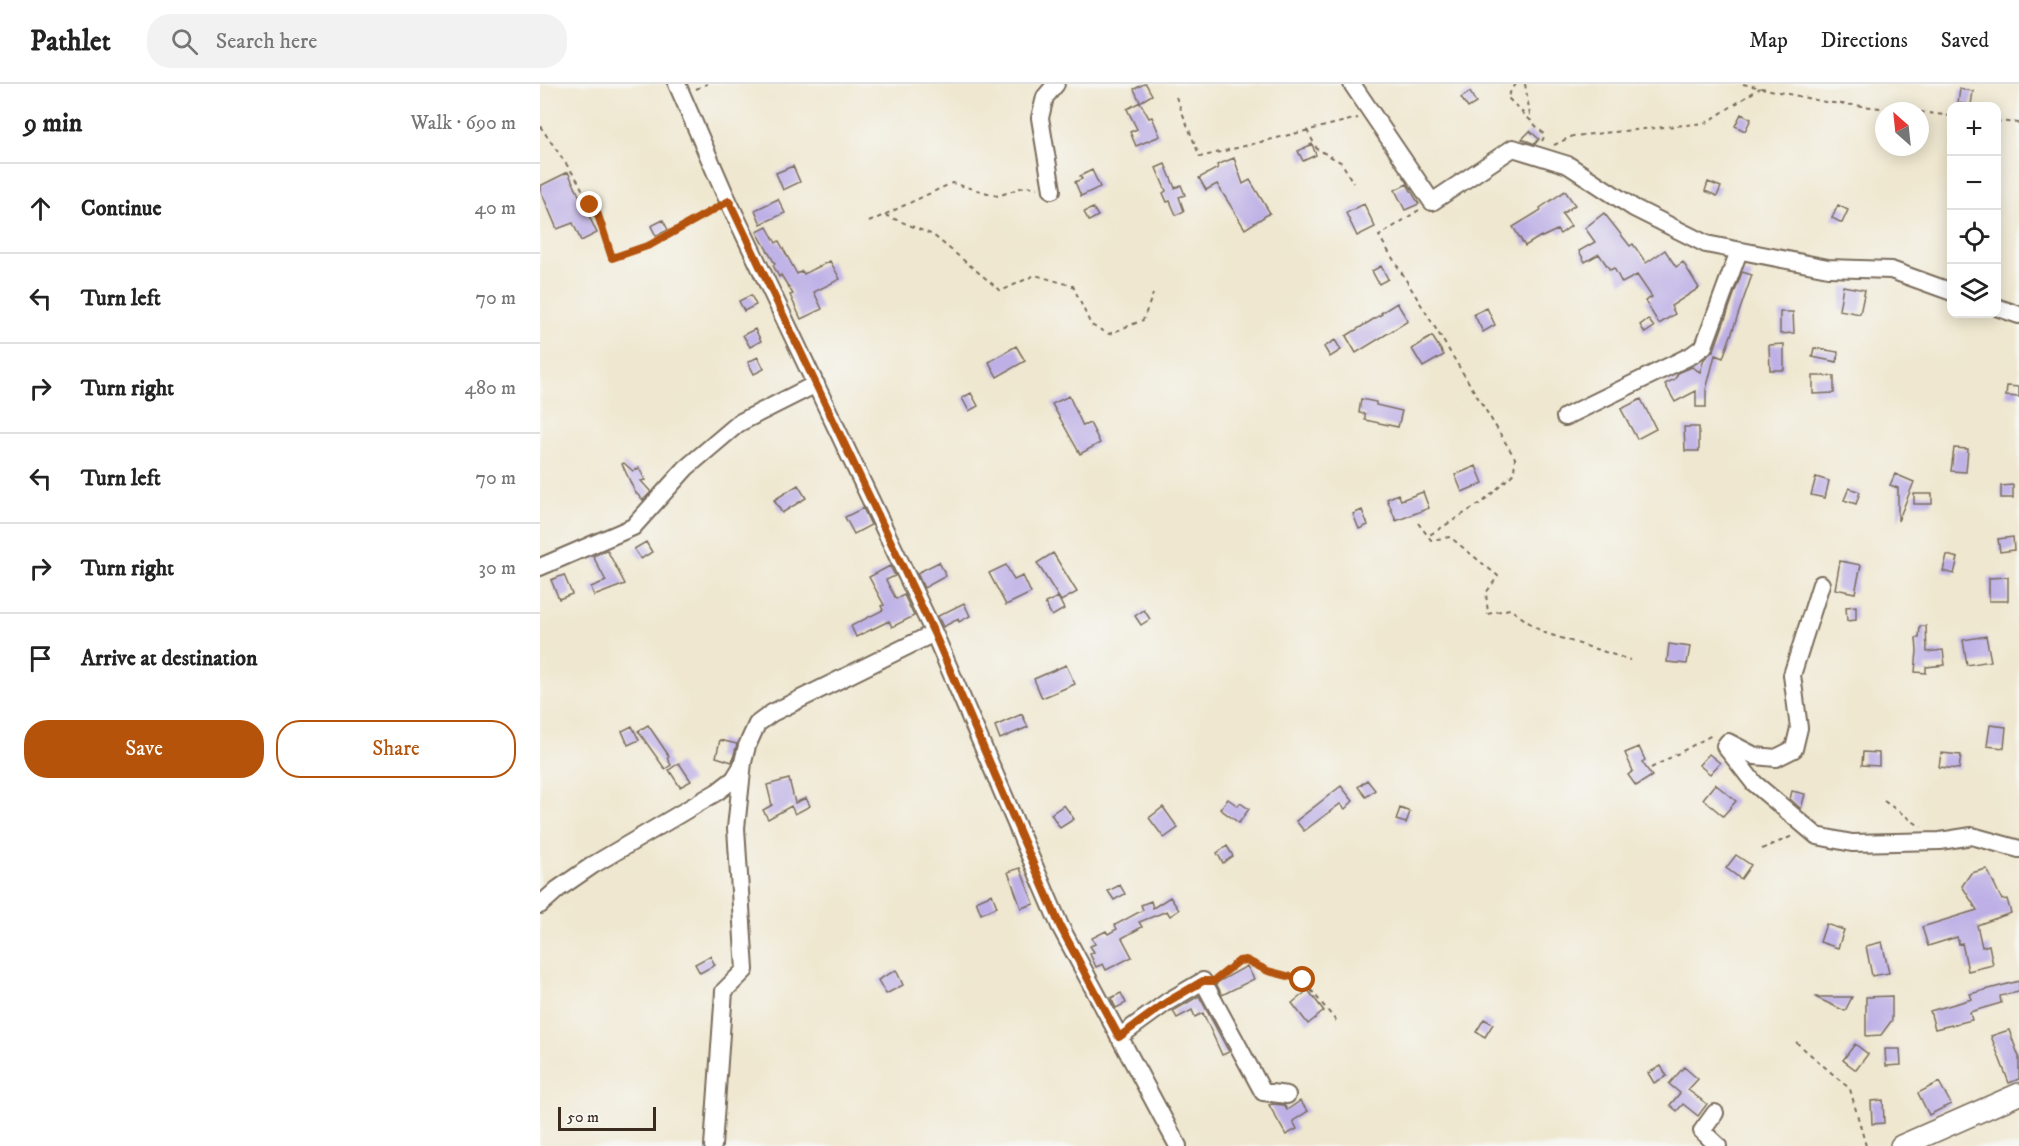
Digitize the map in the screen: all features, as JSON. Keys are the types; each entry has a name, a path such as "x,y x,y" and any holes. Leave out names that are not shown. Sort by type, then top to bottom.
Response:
{"main road":[{"path":"1901,1146 2019,1094"}],"street":[{"path":"677,84 729,201 934,633 1060,926 1178,1146"},
{"path":"1052,190 1040,118 1045,98 1056,84"},
{"path":"1352,84 1432,202 1513,148 1568,165 1634,208 1706,244 1828,268 1891,270 1947,290"},
{"path":"1565,417 1692,355 1704,346 1739,251"},
{"path":"2001,310 2019,315"},
{"path":"540,567 633,527 686,468 739,423 816,384"},
{"path":"1821,584 1792,675 1799,728 1794,749 1776,758 1755,756 1728,742 1725,746 1754,783 1817,836 1852,843 1940,841 1972,836 2019,849"},
{"path":"540,905 558,889 594,865 717,792 734,778 743,762 754,729 765,718 934,633"},
{"path":"713,1146 724,991 745,970 736,828 743,762"},
{"path":"1119,1037 1167,1002 1203,981 1263,1092 1287,1095"},
{"path":"1715,1113 1702,1131 1718,1146"}],"path":[{"path":"1516,84 1508,97 1545,135 1536,155"},
{"path":"1525,84 1530,120"},
{"path":"1743,84 1825,102 1875,107"},
{"path":"1536,155 1573,136 1706,123 1761,88"},
{"path":"1176,97 1200,157 1372,114"},
{"path":"1929,113 1947,115"},
{"path":"2001,121 2019,123"},
{"path":"540,126 578,180 590,205 598,215 612,258 650,245 729,201"},
{"path":"1307,130 1317,149 1342,163 1353,183"},
{"path":"870,222 952,183 998,196 1026,186 1052,190"},
{"path":"1428,536 1484,501 1514,473 1515,458 1379,236 1432,202"},
{"path":"885,215 933,235 1001,291 1035,276 1073,286 1091,325 1109,334 1143,320 1153,294"},
{"path":"1418,523 1431,540 1450,537 1498,576 1486,593 1488,614 1510,609 1542,633 1630,660"},
{"path":"1652,768 1721,731 1728,742"},
{"path":"1884,801 1940,841"},
{"path":"1762,849 1809,830"},
{"path":"1203,981 1214,981 1239,961 1246,960 1268,971 1303,980 1337,1022"},
{"path":"1796,1042 1850,1089 1866,1146"}],"building":[{"path":"1144,84 1152,95 1140,102 1134,89"},
{"path":"1960,89 1973,91 1971,102 1958,102"},
{"path":"1470,92 1476,103 1468,108 1461,98"},
{"path":"1140,102 1149,118 1152,117 1160,136 1136,146 1130,132 1137,129 1127,109"},
{"path":"1741,114 1751,119 1745,131 1735,126"},
{"path":"1530,131 1539,139 1535,144 1522,139"},
{"path":"1312,144 1316,155 1303,161 1298,151"},
{"path":"1234,158 1243,184 1250,180 1270,213 1245,229 1217,184 1206,190 1199,178 1218,168 1217,165"},
{"path":"1165,164 1175,188 1181,185 1185,195 1179,197 1184,211 1176,215 1170,201 1167,202 1163,193 1166,191 1156,168"},
{"path":"793,166 800,182 783,190 776,173"},
{"path":"1092,170 1100,187 1081,196 1075,182 1082,179 1080,176"},
{"path":"568,172 597,233 581,241 573,223 557,229 540,189 540,186"},
{"path":"1708,182 1721,187 1717,196 1705,191"},
{"path":"1407,184 1419,204 1405,210 1395,190"},
{"path":"1565,191 1575,205 1562,214 1571,226 1560,234 1557,230 1525,246 1513,227 1541,210 1540,208"},
{"path":"778,199 785,213 761,224 755,210"},
{"path":"1364,204 1375,227 1357,236 1346,213"},
{"path":"1838,205 1848,210 1842,223 1832,218"},
{"path":"1093,208 1098,216 1089,221 1084,212"},
{"path":"1604,213 1630,246 1633,244 1646,263 1665,250 1676,267 1683,262 1699,288 1671,306 1675,314 1659,324 1645,301 1652,297 1637,275 1622,283 1614,268 1610,270 1599,254 1585,262 1579,251 1595,242 1585,228"},
{"path":"663,220 668,230 656,236 651,226"},
{"path":"767,227 776,243 779,241 797,274 802,271 804,274 830,261 840,279 814,292 822,309 801,319 790,295 793,294 781,275 779,277 773,265 775,264 757,232"},
{"path":"1381,266 1388,279 1379,284 1372,271"},
{"path":"1742,272 1752,275 1723,358 1715,355 1706,390 1706,407 1696,407 1696,391 1675,402 1665,384 1675,379 1678,373 1692,367 1700,372 1704,359 1714,350"},
{"path":"1843,286 1865,290 1860,314 1839,310"},
{"path":"751,295 756,305 744,311 739,301"},
{"path":"1397,303 1408,321 1356,353 1346,336"},
{"path":"1487,308 1495,325 1483,332 1474,314"},
{"path":"1780,312 1793,312 1794,333 1780,334"},
{"path":"1648,319 1654,327 1645,333 1640,325"},
{"path":"755,329 761,341 750,347 743,335"},
{"path":"1432,336 1444,355 1423,367 1412,349"},
{"path":"1335,340 1341,350 1330,357 1324,347"},
{"path":"1784,344 1784,370 1770,370 1769,345"},
{"path":"1016,346 1025,361 997,377 989,362"},
{"path":"1814,348 1838,352 1837,362 1812,357"},
{"path":"758,357 764,369 754,374 748,362"},
{"path":"1813,376 1834,376 1834,393 1813,394"},
{"path":"2007,386 2019,387 2019,397 2006,396"},
{"path":"971,393 978,406 969,411 962,398"},
{"path":"1069,396 1083,426 1090,423 1100,443 1080,454 1052,404"},
{"path":"1361,399 1402,411 1398,427 1365,420 1365,414 1359,413"},
{"path":"1641,399 1656,429 1637,439 1621,409"},
{"path":"1684,427 1699,427 1699,451 1685,451"},
{"path":"1954,448 1968,449 1966,472 1951,471"},
{"path":"624,463 633,471 639,468 645,480 641,481 651,492 643,500 635,492 622,464"},
{"path":"1476,466 1483,483 1462,492 1455,475"},
{"path":"1895,474 1914,482 1898,521 1898,488 1890,485"},
{"path":"1816,477 1829,481 1825,498 1811,495"},
{"path":"798,485 806,498 782,513 774,500"},
{"path":"2013,485 2013,498 2001,498 2001,486"},
{"path":"1849,488 1860,492 1856,504 1844,500"},
{"path":"1423,492 1429,508 1396,521 1387,499 1398,494 1401,500"},
{"path":"1914,494 1932,494 1932,504 1914,504"},
{"path":"863,508 871,525 854,534 845,517"},
{"path":"1362,510 1368,525 1359,529 1353,514"},
{"path":"2013,537 2014,550 2000,552 1998,539"},
{"path":"646,542 652,552 641,559 634,549"},
{"path":"607,550 625,584 594,596 591,587 606,581 593,556"},
{"path":"1053,553 1077,592 1061,601 1037,563"},
{"path":"1947,555 1958,558 1954,574 1943,571"},
{"path":"1840,561 1861,565 1855,593 1835,589"},
{"path":"939,562 946,576 924,588 917,573"},
{"path":"1006,565 1014,580 1023,576 1031,593 1006,605 989,573"},
{"path":"890,566 895,576 886,580 896,599 904,595 914,616 892,627 889,621 856,637 851,626 883,610 881,606 884,605 869,577"},
{"path":"564,575 572,594 559,599 551,580"},
{"path":"2008,577 2008,601 1989,601 1989,578"},
{"path":"1058,597 1064,609 1052,616 1045,603"},
{"path":"964,603 970,616 943,627 938,616"},
{"path":"1856,606 1856,620 1847,621 1846,607"},
{"path":"1144,610 1150,619 1141,625 1135,616"},
{"path":"1920,626 1926,626 1927,652 1943,650 1945,665 1926,667 1926,673 1915,672 1916,638 1919,638"},
{"path":"1986,636 1991,661 1967,665 1963,640"},
{"path":"1669,644 1690,647 1687,664 1667,662"},
{"path":"1066,665 1075,684 1042,698 1034,679"},
{"path":"1022,714 1028,727 1000,739 995,726"},
{"path":"648,725 669,756 667,758 671,765 665,769 638,731"},
{"path":"1990,725 2006,727 2004,748 1987,746"},
{"path":"632,726 639,740 628,745 622,731"},
{"path":"720,740 737,744 732,762 716,757"},
{"path":"1639,747 1645,760 1642,762 1652,776 1636,786 1628,775 1633,771 1625,753"},
{"path":"1863,752 1879,753 1879,766 1862,765"},
{"path":"1941,753 1961,755 1959,769 1939,767"},
{"path":"1709,754 1720,763 1710,774 1699,765"},
{"path":"679,763 691,781 680,787 669,770"},
{"path":"789,779 795,803 806,798 810,806 795,814 791,806 768,819 763,810 772,805 767,785"},
{"path":"1367,780 1375,790 1366,797 1358,787"},
{"path":"1715,784 1736,801 1723,816 1703,799"},
{"path":"1341,786 1353,801 1345,809 1340,804 1304,831 1296,821"},
{"path":"1792,791 1805,794 1801,809 1790,799"},
{"path":"1228,799 1238,806 1240,803 1249,809 1239,823 1220,809"},
{"path":"1064,805 1074,819 1060,828 1051,814"},
{"path":"1163,807 1178,828 1164,838 1149,818"},
{"path":"1400,808 1410,812 1406,823 1396,820"},
{"path":"1227,846 1233,856 1223,863 1217,853"},
{"path":"1736,855 1751,865 1741,879 1726,868"},
{"path":"1020,868 1034,904 1021,908 1008,872"},
{"path":"1987,869 2002,900 2007,899 2011,913 1977,925 1982,947 1989,945 1993,965 1968,971 1962,943 1959,944 1957,937 1928,946 1922,927 1977,910 1962,886 1971,873"},
{"path":"1120,885 1125,894 1114,900 1108,891"},
{"path":"992,894 997,907 981,914 976,901"},
{"path":"1170,897 1179,910 1170,916 1167,911 1139,922 1142,927 1122,938 1132,957 1106,970 1103,964 1096,967 1090,954 1094,952 1090,946 1095,944 1092,938 1106,931 1108,934 1117,929 1115,925 1143,910 1141,905 1151,901 1153,908"},
{"path":"1826,924 1844,930 1838,948 1820,942"},
{"path":"1882,942 1889,973 1872,976 1866,946"},
{"path":"710,956 715,965 700,973 695,964"},
{"path":"1247,966 1254,979 1222,995 1216,983"},
{"path":"896,970 903,985 886,994 878,980"},
{"path":"2019,981 2019,992 2000,996 2001,1003 1970,1012 1972,1020 1935,1029 1930,1011 1972,999 1970,994"},
{"path":"1308,990 1324,1011 1308,1024 1292,1003"},
{"path":"1121,993 1126,1003 1116,1008 1111,998"},
{"path":"1199,996 1229,1052 1222,1055 1203,1013 1195,1017 1192,1010 1177,1018 1173,1011"},
{"path":"1892,996 1892,1020 1881,1035 1866,1036 1866,997"},
{"path":"1815,997 1852,997 1845,1011"},
{"path":"1484,1019 1493,1024 1485,1037 1476,1032"},
{"path":"2009,1030 2019,1057 2019,1079 2009,1083 1991,1036"},
{"path":"1855,1044 1868,1054 1856,1070 1843,1060"},
{"path":"1885,1049 1900,1049 1901,1065 1886,1066"},
{"path":"1661,1066 1667,1076 1654,1083 1648,1073"},
{"path":"1684,1067 1698,1079 1688,1090 1707,1104 1698,1116 1683,1104 1677,1111 1670,1105 1680,1093 1669,1084"},
{"path":"1939,1082 1951,1104 1929,1115 1918,1093"},
{"path":"1883,1100 1884,1123 1872,1124 1871,1101"},
{"path":"1300,1101 1308,1111 1293,1121 1297,1129 1286,1135 1269,1105 1284,1105 1287,1110"}],"route":[{"path":"590,205 598,215 612,258 650,245 729,201 934,633 1060,926 1119,1037 1167,1002 1203,981 1214,981 1239,961 1246,960 1268,971 1303,980"}]}
